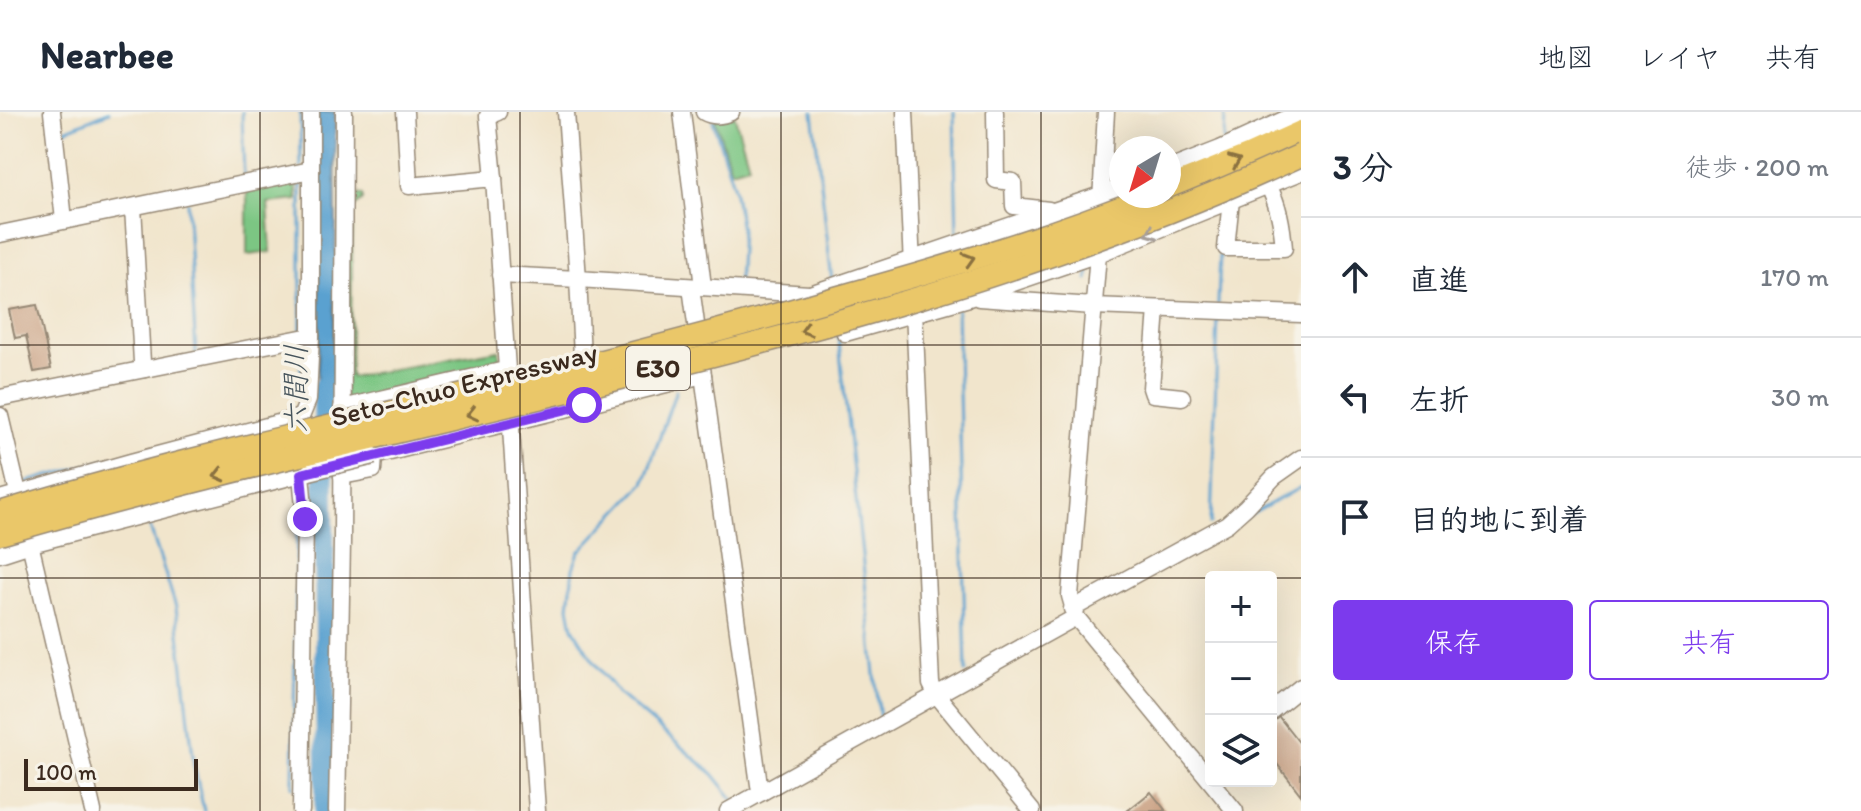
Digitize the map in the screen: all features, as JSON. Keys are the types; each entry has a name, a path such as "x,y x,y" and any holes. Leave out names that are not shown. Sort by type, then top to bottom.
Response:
{"highway":[{"path":"1181,183 1301,132"},
{"name":"Seto-Chuo Expressway","path":"0,534 144,494 758,343 902,303 1136,223 1301,155"},
{"name":"Seto-Chuo Expressway","path":"0,513 154,469 749,323 1023,243 1118,208"}],"street":[{"path":"52,112 63,217"},
{"path":"301,811 305,473 301,417 308,400 304,337 304,172 311,112"},
{"path":"337,811 344,112"},
{"path":"405,112 409,186 491,178"},
{"path":"498,112 488,116 491,178 537,811"},
{"path":"566,112 584,405"},
{"path":"682,112 703,375 761,788"},
{"path":"709,114 731,112"},
{"path":"905,112 931,684 1032,811"},
{"path":"995,112 996,180 1013,182 1014,206 1056,211"},
{"path":"1106,112 1091,256 1070,596 1072,617 1205,763"},
{"path":"1181,164 1301,112"},
{"path":"0,234 63,217 133,207 304,172"},
{"path":"500,275 809,294 821,297 840,309 851,332 969,298 1091,256 1301,172"},
{"path":"1231,200 1226,248 1284,248 1281,217 1268,185"},
{"path":"809,294 1109,192"},
{"path":"133,207 143,366"},
{"path":"969,298 1301,314"},
{"path":"1157,309 1151,388 1153,394 1182,397"},
{"path":"0,398 143,366 304,337"},
{"path":"342,408 505,370"},
{"path":"0,554 305,473 703,375"},
{"path":"0,416 93,811"},
{"path":"0,499 301,417"},
{"path":"342,476 373,470 374,456"},
{"path":"728,811 747,807 761,788 1072,617 1227,524 1274,477 1301,458"},
{"path":"1277,706 1301,687"},
{"path":"1220,787 1235,811"}],"green space":[{"path":"734,114 749,165 731,170 715,119"},
{"path":"296,177 297,200 268,203 271,252 247,255 247,187"},
{"path":"348,194 363,195 363,200 353,208 351,377 499,350 500,364 497,367 350,403 345,401"}],"water":[{"path":"318,112 335,112 336,222 333,413 316,416 319,336"}],"building":[{"path":"37,305 51,369 34,372 26,336 15,338 9,310"},
{"path":"1279,717 1301,745 1301,795 1277,764"},
{"path":"1151,792 1166,811 1127,811"}],"waterway":[{"path":"60,132 109,112"},
{"path":"242,112 244,178"},
{"path":"300,112 301,167"},
{"path":"813,112 832,281"},
{"path":"954,112 957,237"},
{"path":"1224,141 1225,112"},
{"path":"713,121 734,188 741,230 738,285"},
{"path":"301,178 301,331"},
{"path":"187,202 196,354"},
{"path":"1218,304 1220,252"},
{"path":"1088,280 1089,264"},
{"path":"957,309 966,672"},
{"path":"1211,524 1218,316"},
{"path":"838,334 880,720"},
{"path":"301,342 301,391"},
{"name":"六間川","path":"323,387 324,811"},
{"path":"676,390 644,483 579,552 573,569 569,607 573,628 619,694 713,774 734,800"},
{"path":"23,483 108,460"},
{"path":"1243,519 1301,487"},
{"path":"293,787 297,515"},
{"path":"148,521 176,607 194,765 204,811"}],"route":[{"path":"305,519 301,474 584,405"}]}
